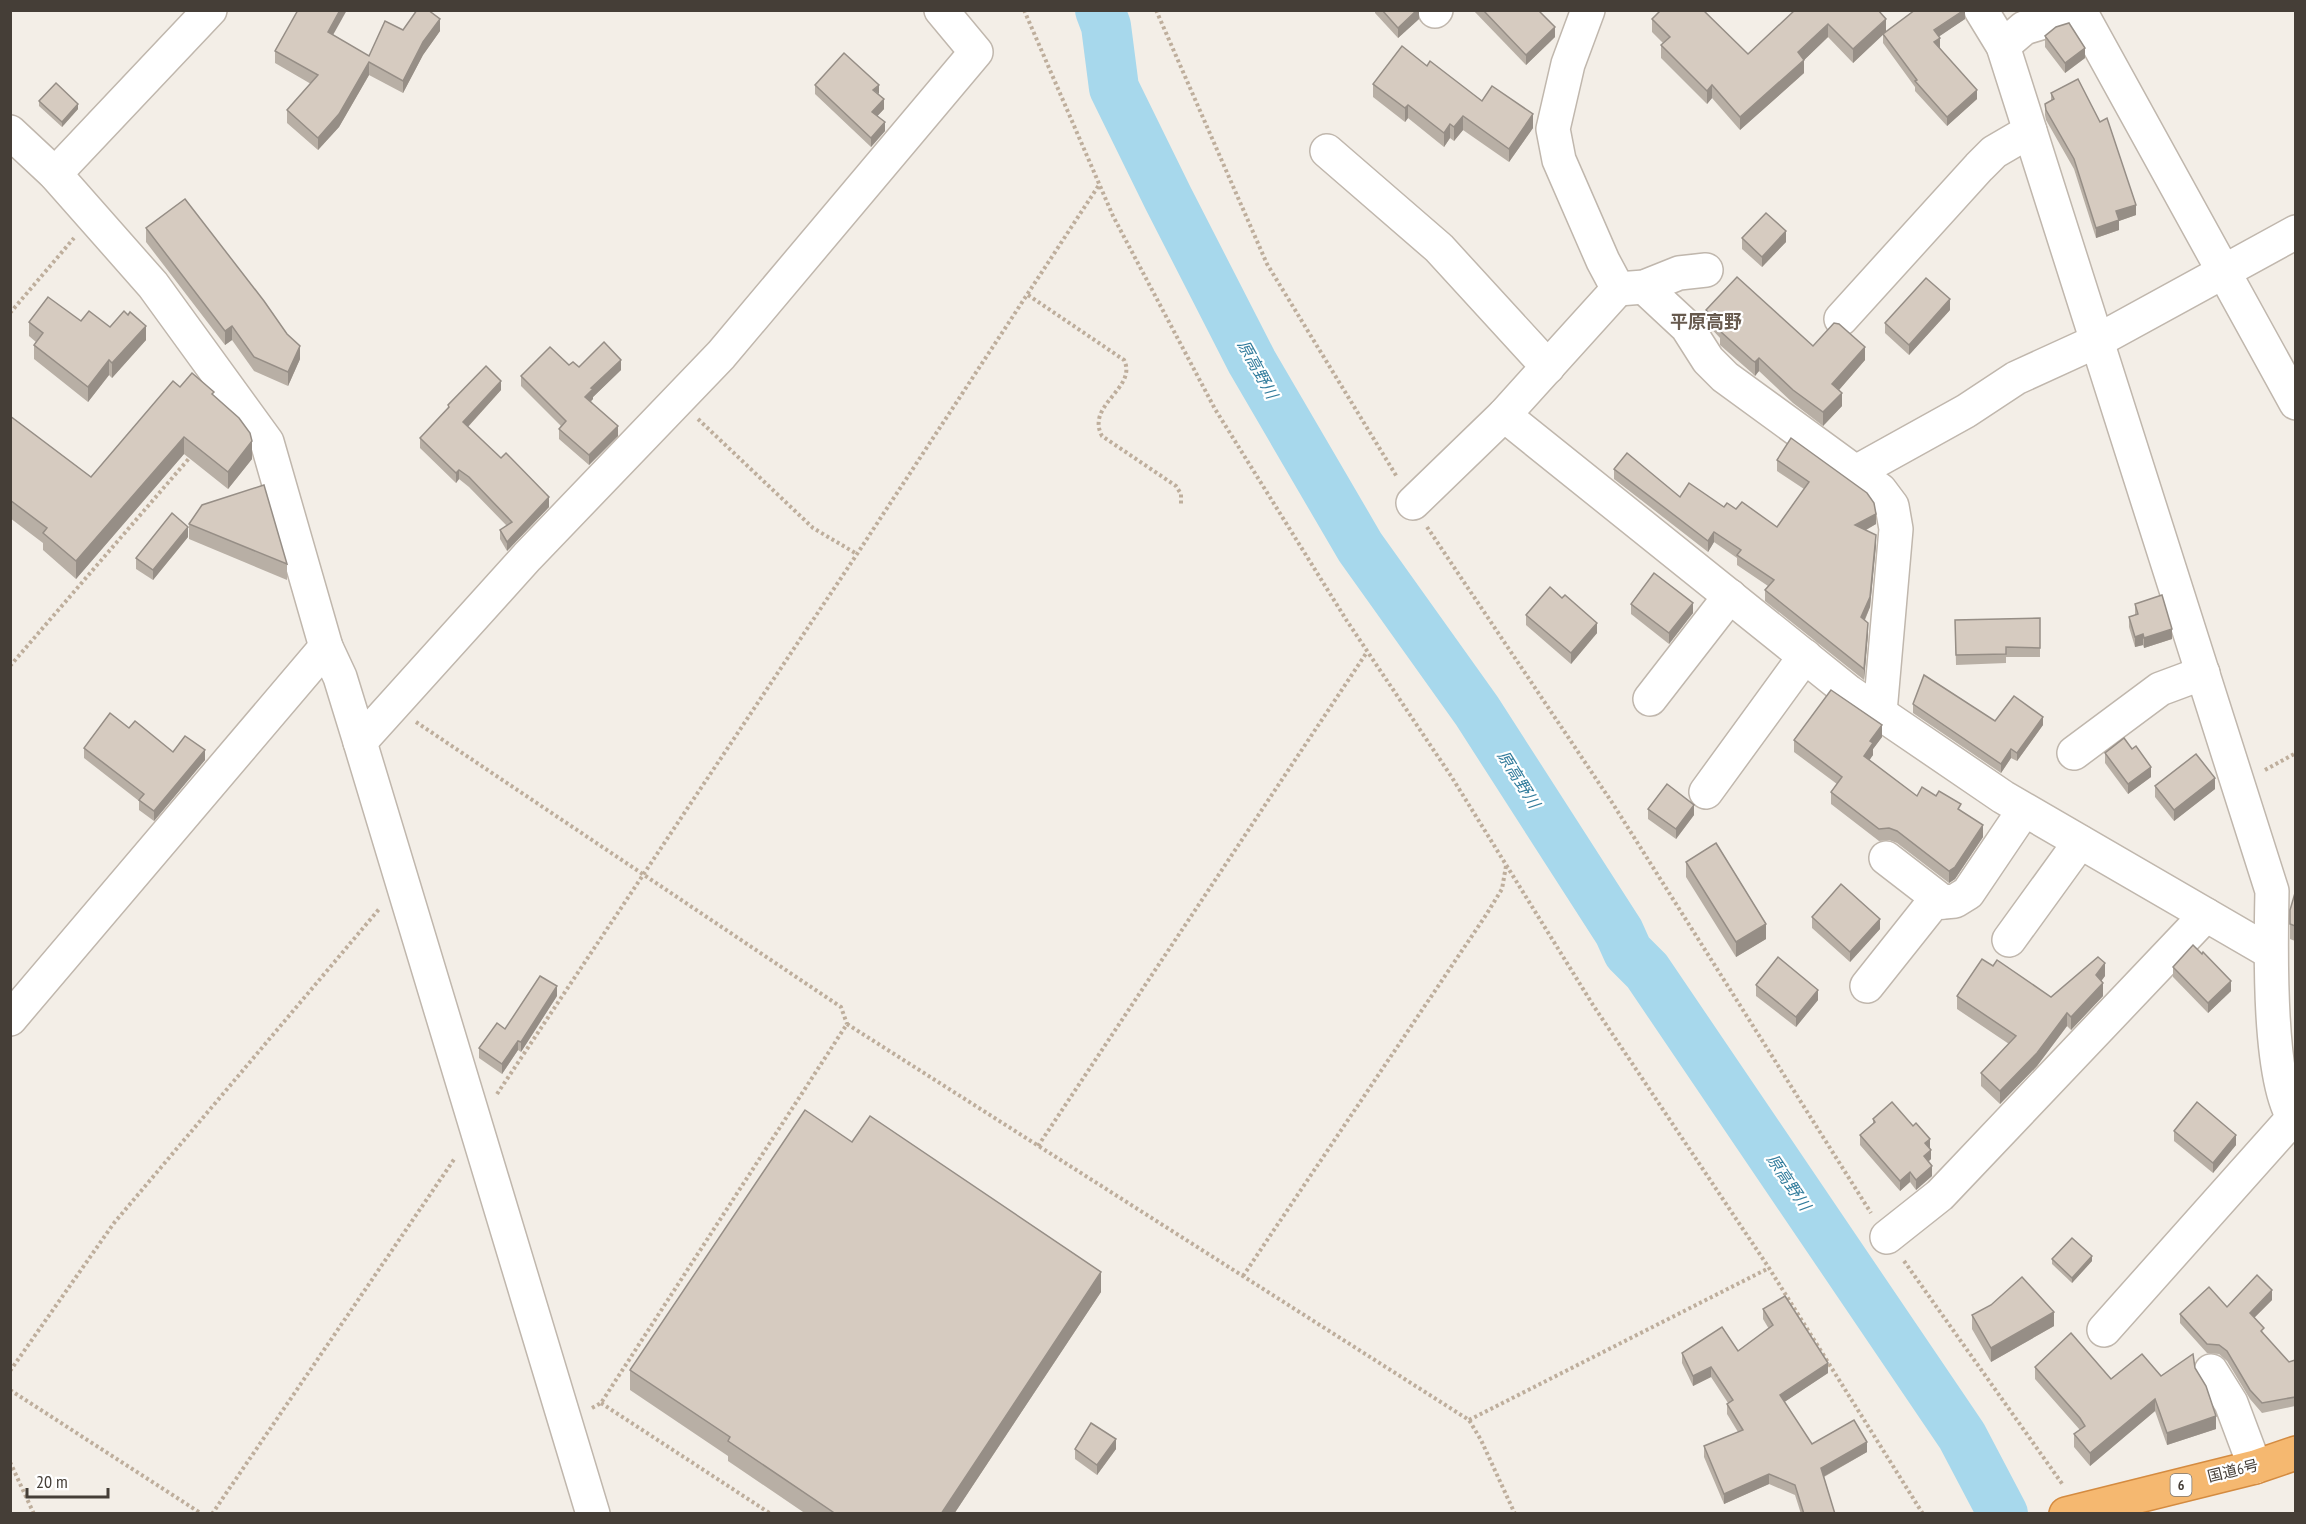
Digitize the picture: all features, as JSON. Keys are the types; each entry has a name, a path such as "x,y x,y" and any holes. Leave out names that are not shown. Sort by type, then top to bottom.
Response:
{"highway":[{"name":"国道6号","path":"2072,1511 2255,1467 2295,1454"}],"street":[{"path":"55,174 210,10"},
{"path":"360,742 394,707 526,557 721,355 976,52 941,10"},
{"path":"1588,10 1568,64 1553,129 1559,160 1603,261 1631,288 1687,327 1708,360 1725,377 1880,490 1892,506 1896,529 1880,712"},
{"path":"1981,10 2018,28 2080,11 2295,403"},
{"path":"2018,28 2030,131 2272,891 2270,952 2279,1077 2294,1120 2104,1330"},
{"path":"1841,319 1978,167 1994,152 2030,131"},
{"path":"10,132 55,174 153,285 267,442 326,647 340,677 593,1514"},
{"path":"1327,151 1439,248 1548,367"},
{"path":"1856,472 1966,411 2016,378 2097,341 2295,232"},
{"path":"1413,503 1504,415 1548,367 1631,288 1679,273 1706,270"},
{"path":"1504,415 1849,692 1993,791 2270,952"},
{"path":"1650,699 1730,596"},
{"path":"10,1019 326,647"},
{"path":"1707,792 1805,656"},
{"path":"2074,753 2160,689 2203,673"},
{"path":"1867,986 1933,903 1955,901 1968,893 2024,810"},
{"path":"2009,940 2080,842"},
{"path":"1886,858 1943,902"},
{"path":"1887,1237 1940,1195 2206,915"},
{"path":"2211,1371 2231,1403 2255,1467"}],"path":[{"path":"1024,10 1113,216 1215,409 1367,652 1451,776 1593,1005 1769,1268 1923,1514"},
{"path":"1156,10 1267,264 1431,534 1612,804 1887,1237 2072,1511"},
{"path":"212,1514 644,875 1100,184"},
{"path":"10,313 92,216"},
{"path":"1028,295 1124,360 1128,368 1126,376 1097,418 1098,429 1102,436 1176,486 1181,494 1181,504"},
{"path":"678,399 813,528 857,554"},
{"path":"10,666 192,454"},
{"path":"1038,1146 1367,652"},
{"path":"394,707 841,1006 847,1024 1469,1420 1481,1440 1515,1514"},
{"path":"1243,1276 1486,915 1502,889 1506,865"},
{"path":"10,1371 114,1223 402,882"},
{"path":"565,1423 601,1403 847,1024"},
{"path":"1469,1420 1769,1268"},
{"path":"10,1390 202,1514"},
{"path":"601,1403 771,1514"},
{"path":"10,1462 34,1514"}],"building":[{"path":"298,10 340,10 328,32 369,56 385,21 403,30 417,10 428,10 440,19 423,42 403,81 369,62 339,114 318,138 287,110 318,75 275,51"},
{"path":"1382,10 1417,10 1398,28"},
{"path":"1483,10 1538,10 1555,27 1526,55"},
{"path":"1661,10 1703,10 1748,54 1795,10 1878,10 1886,19 1853,49 1828,24 1798,52 1804,60 1740,117 1712,85 1707,91 1661,45 1670,37 1652,19"},
{"path":"1915,10 1964,10 1934,30 1940,38 1934,42 1977,90 1947,117 1915,81 1917,80 1883,34"},
{"path":"2069,23 2085,48 2065,63 2045,36 2056,27"},
{"path":"1402,46 1427,66 1430,61 1482,101 1492,86 1533,114 1509,149 1463,116 1454,127 1450,124 1444,133 1408,105 1405,108 1373,84"},
{"path":"844,53 879,85 873,90 884,99 872,112 885,122 871,138 815,85"},
{"path":"2078,79 2100,122 2107,118 2136,205 2116,211 2119,220 2096,228 2074,159 2046,110 2045,104 2054,99 2051,93"},
{"path":"56,83 78,104 62,122 39,101"},
{"path":"185,199 287,334 300,346 288,372 254,357 232,326 225,331 146,228"},
{"path":"1766,213 1786,231 1762,257 1742,238"},
{"path":"1737,277 1813,346 1834,323 1839,324 1865,347 1832,384 1842,393 1823,412 1793,390 1759,358 1755,362 1752,360 1720,331 1722,327 1706,310"},
{"path":"1926,278 1950,299 1909,345 1885,323"},
{"path":"48,297 81,321 89,311 110,327 124,311 128,315 130,312 146,326 112,363 109,360 88,387 34,345 43,333 29,322"},
{"path":"604,342 621,360 591,388 593,389 585,397 618,426 589,455 559,429 566,421 521,376 550,347 569,365 573,362 579,367"},
{"path":"486,366 501,381 463,422 501,458 506,453 549,497 507,542 500,530 512,522 469,477 459,470 456,473 420,438"},
{"path":"192,373 214,392 212,394 239,418 250,433 252,441 228,472 184,437 76,561 43,533 47,528 10,500 10,416 91,477 173,381 180,387"},
{"path":"1791,438 1867,493 1874,503 1876,514 1855,525 1876,535 1870,597 1861,617 1868,623 1864,669 1765,590 1774,580 1737,555 1741,550 1714,532 1708,541 1614,469 1627,453 1680,497 1689,483 1724,507 1727,503 1736,509 1742,502 1777,527 1809,482 1777,460"},
{"path":"264,485 287,564 189,524 202,505"},
{"path":"172,513 188,527 153,570 136,558"},
{"path":"1654,573 1693,603 1669,633 1631,604"},
{"path":"1550,587 1562,598 1565,595 1597,623 1571,653 1526,615"},
{"path":"2162,595 2172,629 2144,638 2143,634 2135,637 2129,617 2138,614 2135,604"},
{"path":"2040,618 2040,648 2006,647 2006,654 1956,655 1955,620"},
{"path":"1924,675 1995,721 2014,696 2043,717 2017,753 2011,749 2001,764 1913,704"},
{"path":"1831,690 1882,725 1870,741 1873,743 1864,756 1917,796 1922,787 1936,796 1939,791 1961,804 1958,809 1983,825 1955,867 1949,871 1897,831 1889,828 1879,829 1831,792 1842,777 1794,740"},
{"path":"110,713 129,728 135,721 173,752 185,736 205,750 154,811 139,800 144,794 84,748"},
{"path":"2124,738 2132,749 2136,746 2151,767 2128,784 2105,753"},
{"path":"2196,754 2215,778 2174,810 2155,786"},
{"path":"1667,784 1694,805 1676,829 1648,809"},
{"path":"1716,843 1766,924 1736,942 1686,862"},
{"path":"1841,884 1880,919 1850,952 1812,917"},
{"path":"2295,893 2295,926 2290,924 2290,910"},
{"path":"2193,945 2231,981 2208,1003 2173,967"},
{"path":"1778,957 1818,990 1796,1017 1756,985"},
{"path":"2098,957 2105,963 2096,975 2103,983 2071,1017 2067,1013 2037,1053 2000,1091 1981,1073 2016,1036 1957,996 1982,959 1993,966 1997,960 2051,997"},
{"path":"540,976 557,986 521,1042 518,1041 502,1064 479,1048 497,1023 505,1029"},
{"path":"1892,1102 1913,1126 1916,1123 1930,1139 1925,1143 1931,1150 1924,1156 1932,1166 1916,1180 1910,1172 1900,1181 1860,1135 1875,1122 1873,1119"},
{"path":"2197,1102 2236,1135 2213,1163 2174,1131"},
{"path":"805,1110 852,1142 870,1116 1101,1272 941,1514 836,1514 728,1441 730,1437 630,1370"},
{"path":"2072,1238 2092,1256 2072,1278 2052,1259"},
{"path":"2257,1275 2272,1290 2250,1313 2264,1328 2261,1331 2289,1362 2295,1360 2295,1397 2262,1403 2250,1390 2227,1351 2219,1345 2207,1344 2180,1314 2209,1287 2227,1307"},
{"path":"2022,1277 2054,1312 1991,1348 1972,1315 1991,1305"},
{"path":"1785,1296 1828,1363 1780,1395 1812,1444 1854,1420 1867,1442 1821,1468 1835,1514 1804,1514 1795,1485 1769,1474 1724,1494 1704,1446 1743,1430 1727,1404 1733,1400 1711,1367 1693,1376 1682,1353 1722,1327 1738,1351 1773,1325 1763,1309"},
{"path":"2071,1333 2111,1379 2142,1354 2161,1376 2193,1354 2195,1368 2206,1386 2216,1416 2167,1433 2155,1399 2090,1453 2074,1434 2085,1426 2080,1418 2035,1367"},
{"path":"1091,1423 1116,1439 1097,1465 1075,1449"}],"waterway":[{"name":"原高野川","path":"1100,10 1106,26 1114,88 1252,362 1360,547 1477,711 1619,932 1628,952 1647,971 1962,1436 2003,1514"}],"district":[{"name":"平原高野","path":"1706,322"}]}
